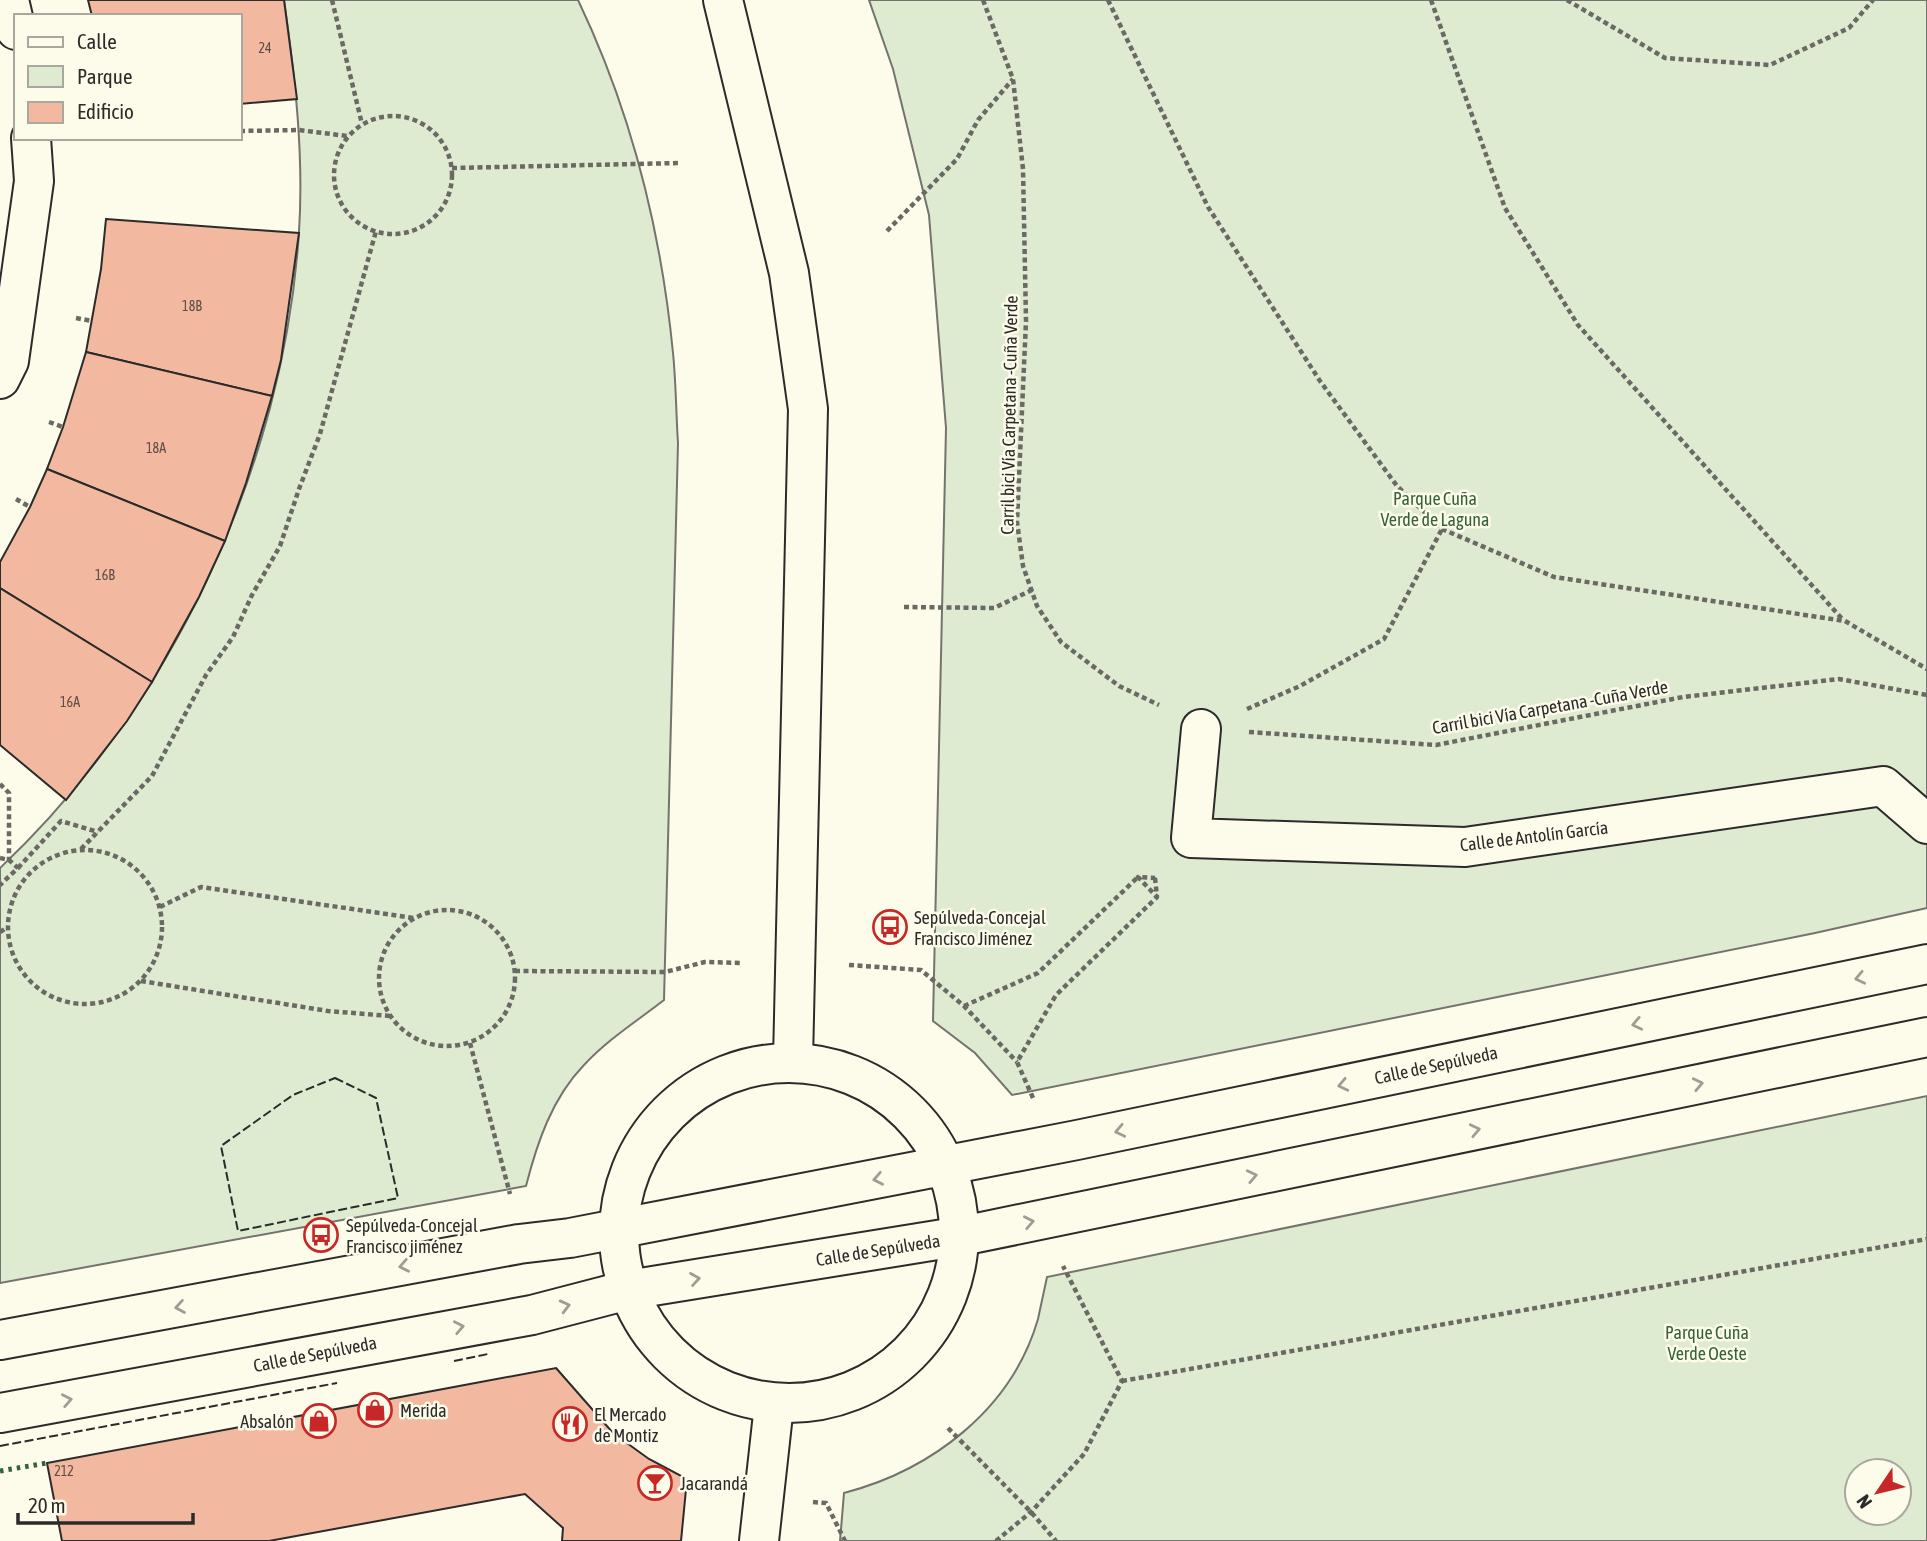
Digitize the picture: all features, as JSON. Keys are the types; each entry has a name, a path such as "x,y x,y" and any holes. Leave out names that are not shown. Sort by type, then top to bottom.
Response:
{"street":[{"path":"9,0 14,21"},
{"path":"723,0 789,273 808,409 793,1060"},
{"path":"0,379 9,361 34,181 31,140"},
{"name":"Calle de Antolín García","path":"1201,729 1191,838 1465,847 1884,786 1927,824"},
{"name":"Calle de Sepúlveda","path":"0,1340 519,1244 570,1238 946,1166 1927,964"},
{"name":"Calle de Sepúlveda","path":"0,1413 532,1315 628,1290 962,1236 1927,1037"},
{"name":"Calle de Sepúlveda","path":"793,1060 855,1073 905,1106 946,1166 962,1236 958,1268 931,1332 887,1375 832,1401 774,1405 712,1386 660,1346 628,1290 617,1228 634,1160 671,1108 723,1074 793,1060"},
{"path":"759,1541 774,1405"}],"path":[{"path":"332,0 362,124"},
{"name":"Carril bici Vía Carpetana -Cuña Verde","path":"983,0 1013,79 1023,169 1026,321 1017,522 1023,566 1037,606 1061,642 1119,686 1201,729 1436,745 1683,697 1839,679 1927,695"},
{"path":"1108,0 1208,207 1320,382 1396,486 1442,528 1553,577 1845,621"},
{"path":"1431,0 1504,208 1578,325 1845,621 1927,669"},
{"path":"1567,0 1665,58 1770,65 1849,28 1873,0"},
{"path":"887,231 957,159 978,120 1013,79"},
{"path":"400,116 419,122 435,133 446,149 452,168 452,187 444,205 431,220 414,230 396,234 376,231 358,223 345,209 336,191 334,172 338,153 347,136 362,124 381,117 400,116"},
{"path":"242,131 299,130 347,136"},
{"path":"452,168 679,163"},
{"path":"81,849 152,776 206,675 233,637 252,595 281,546 320,434 376,231"},
{"path":"76,318 92,321"},
{"path":"49,422 63,427"},
{"path":"16,499 30,507"},
{"path":"1201,729 1300,686 1384,639 1442,528"},
{"path":"904,607 994,608 1032,590"},
{"path":"0,784 9,793 9,860"},
{"path":"0,885 61,821 99,832"},
{"path":"81,849 107,852 131,864 149,883 160,907 163,933 156,959 141,981 120,996 95,1004 69,1002 45,993 25,975 12,953 8,927 12,903 21,882 37,866 57,854 81,849"},
{"path":"0,858 9,860 18,868"},
{"path":"964,1006 1038,973 1138,877"},
{"path":"160,907 201,887 414,918"},
{"path":"1017,1062 1056,995 1157,897"},
{"path":"434,911 457,911 478,918 496,931 509,950 515,971 513,994 505,1015 489,1032 470,1043 448,1046 425,1043 406,1032 390,1016 380,996 378,973 383,951 396,932 414,918 434,911"},
{"path":"0,932 8,927"},
{"path":"515,971 665,972 705,962 742,963"},
{"path":"849,965 921,970 964,1006 1017,1062 1032,1094"},
{"path":"141,981 328,1011 390,1016"},
{"path":"470,1043 509,1190"},
{"path":"1122,1381 1927,1239"},
{"path":"1061,1262 1122,1381"},
{"path":"996,1541 1031,1512 1084,1454 1122,1381"},
{"path":"948,1428 1056,1541"},
{"path":"825,1503 845,1541"}],"green space":[{"path":"284,0 578,0 614,85 652,217 668,307 675,375 678,443 664,1000 602,1047 573,1078 554,1106 547,1122 526,1186 0,1283 0,868 61,804 117,734 166,658 208,578 243,494 270,408 289,320 299,232 298,116"},
{"name":"Parque Cuña Verde de Laguna","path":"869,0 1927,0 1927,908 1012,1095 975,1053 933,1021 946,428 929,215 893,69"},
{"name":"Parque Cuña Verde Oeste","path":"1927,1096 1927,1541 840,1541 844,1493 877,1483 908,1469 937,1452 964,1431 988,1408 1009,1381 1026,1351 1038,1319 1047,1277"}],"building":[{"path":"88,0 284,0 297,99 242,104 242,14 92,14"},
{"path":"106,219 299,233 281,360 272,396 86,352 101,269"},
{"path":"86,352 272,396 225,541 47,469"},
{"path":"47,469 225,541 199,597 152,682 0,588 0,562"},
{"path":"0,588 152,682 127,721 66,800 0,745"},
{"path":"556,1368 613,1433 649,1459 687,1479 681,1541 562,1541 563,1528 525,1494 269,1541 62,1541 47,1463"}],"hedge":[{"path":"0,1471 47,1463"}],"fence":[{"path":"335,1078 376,1098 398,1198 238,1231 221,1146 293,1095 335,1078"},
{"path":"454,1361 488,1354"},
{"path":"0,1446 337,1383"}],"place":[{"name":"Sepúlveda-Concejal Francisco Jiménez","path":"890,927"},
{"name":"Sepúlveda-Concejal Francisco jiménez","path":"321,1235"},
{"name":"Merida","path":"375,1410"},
{"name":"Absalón","path":"319,1421"},
{"name":"El Mercado de Montiz","path":"570,1424"},
{"name":"Jacarandá","path":"655,1483"}]}
